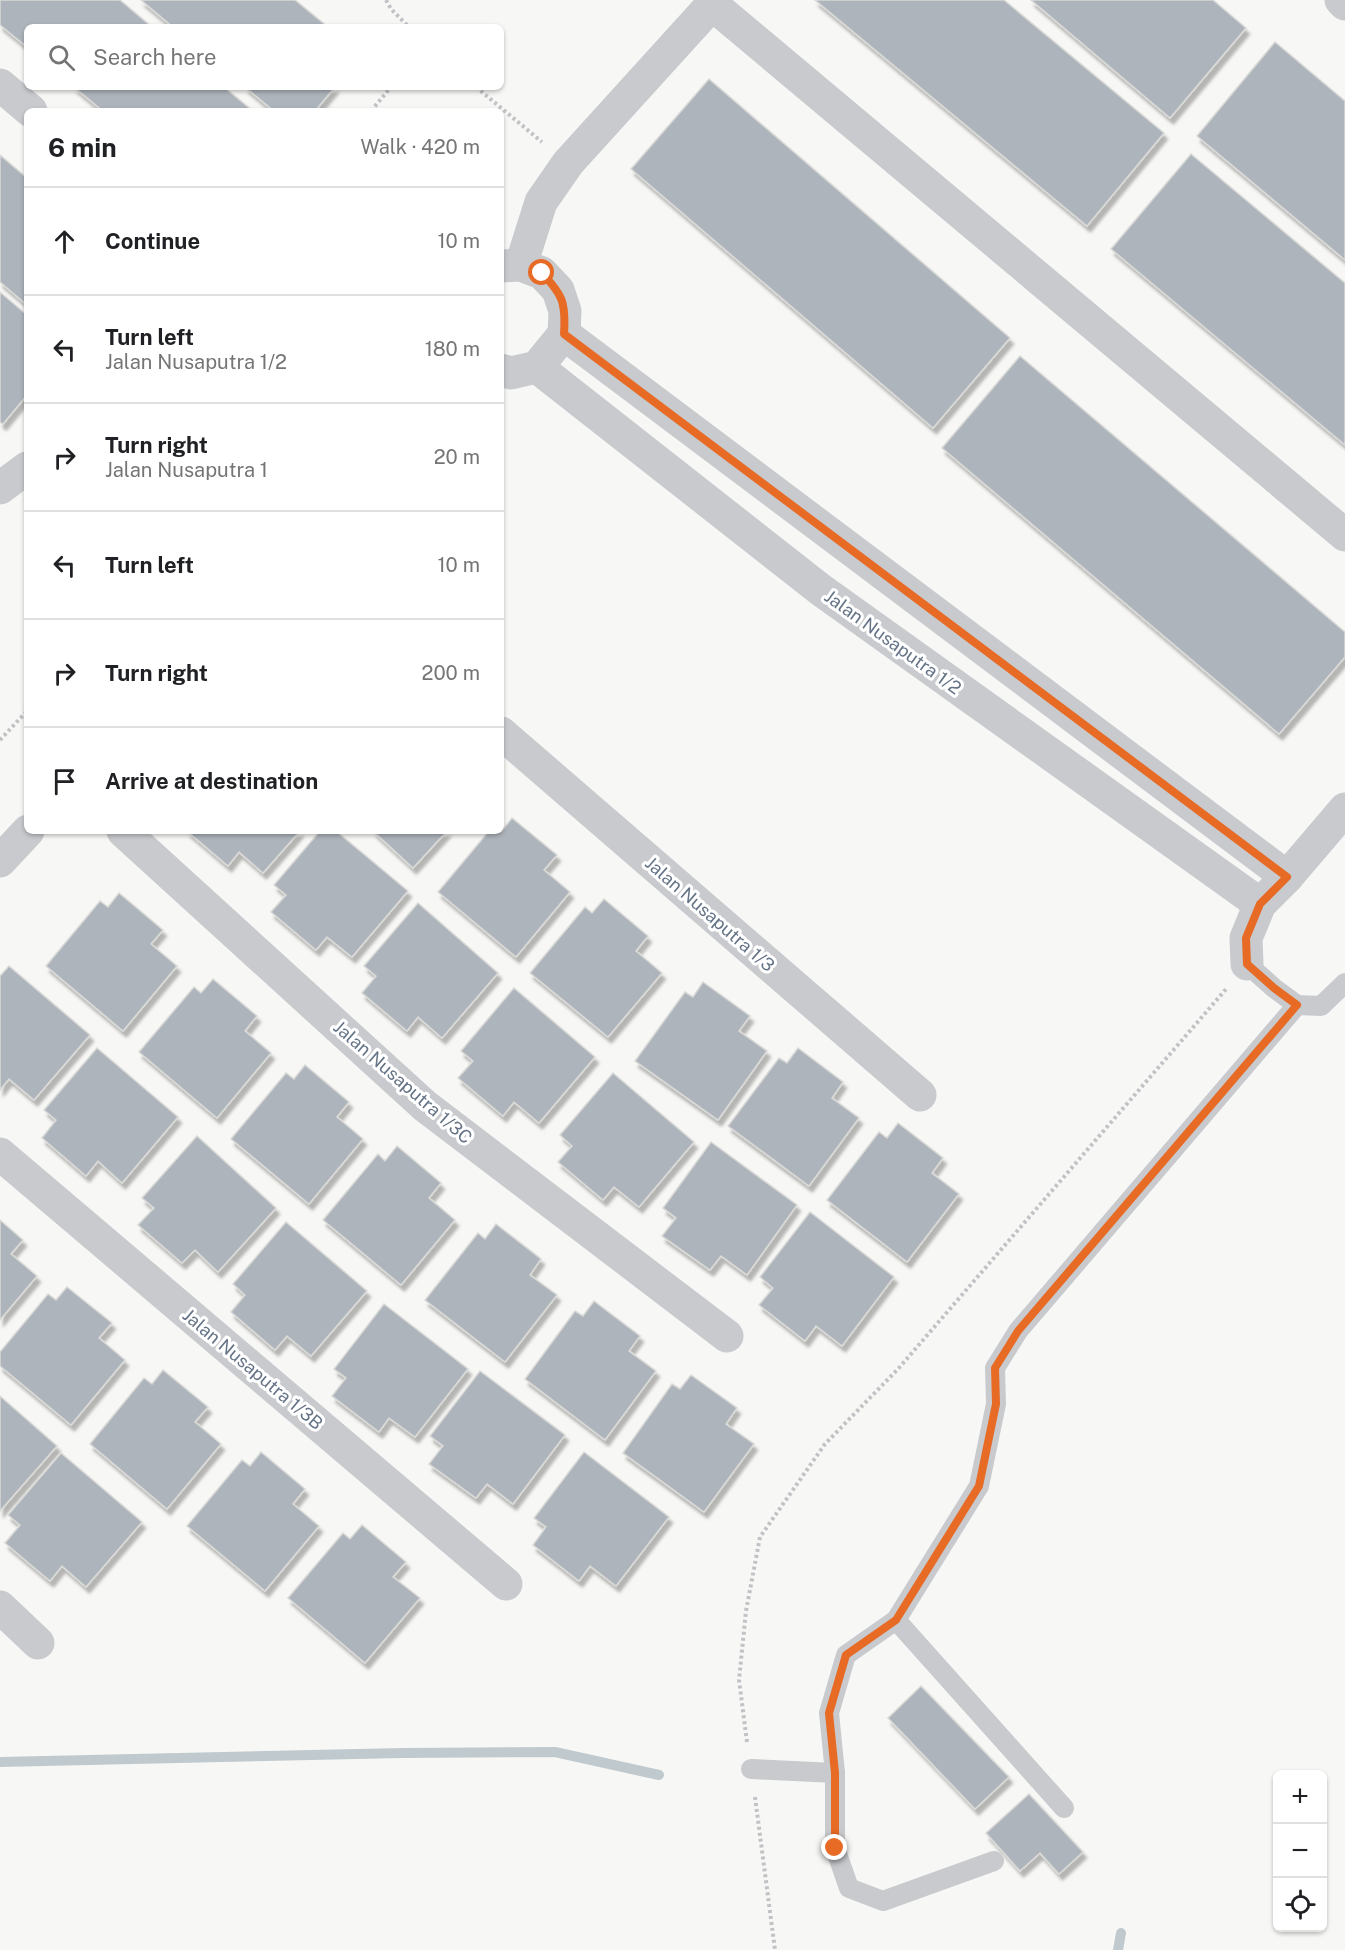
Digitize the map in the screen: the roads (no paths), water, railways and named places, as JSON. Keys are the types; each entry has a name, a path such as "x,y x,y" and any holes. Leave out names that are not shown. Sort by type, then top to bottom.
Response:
{"street":[{"path":"1341,0 1345,4"},
{"path":"504,371 511,373 537,367 564,334 565,311 558,290 542,273 511,265 541,202 568,163 715,2 1345,535"},
{"path":"0,85 27,108"},
{"path":"564,334 1287,877"},
{"name":"Jalan Nusaputra 1/2","path":"537,367 821,590 1260,904"},
{"path":"0,488 24,470"},
{"path":"821,590 849,546"},
{"path":"914,657 941,617"},
{"name":"Jalan Nusaputra 1/3","path":"504,736 920,1095"},
{"path":"1247,964 1246,938 1260,904 1287,877 1345,809"},
{"path":"0,861 25,834"},
{"name":"Jalan Nusaputra 1/3C","path":"126,834 425,1106 727,1336"},
{"name":"Jalan Nusaputra 1/3B","path":"0,1154 507,1584"},
{"path":"0,1607 38,1643"}],"lane":[{"path":"1247,964 1297,1005 1322,1006 1345,983"},
{"path":"994,1861 883,1901 849,1888 835,1848 835,1773 829,1713 846,1655 896,1620 979,1486 996,1404 995,1368 1018,1331 1297,1005"},
{"path":"896,1620 1064,1808"},
{"path":"751,1769 835,1773"}],"waterway":[{"path":"0,1762 555,1752 659,1775"},
{"path":"1118,1950 1121,1933"}]}
